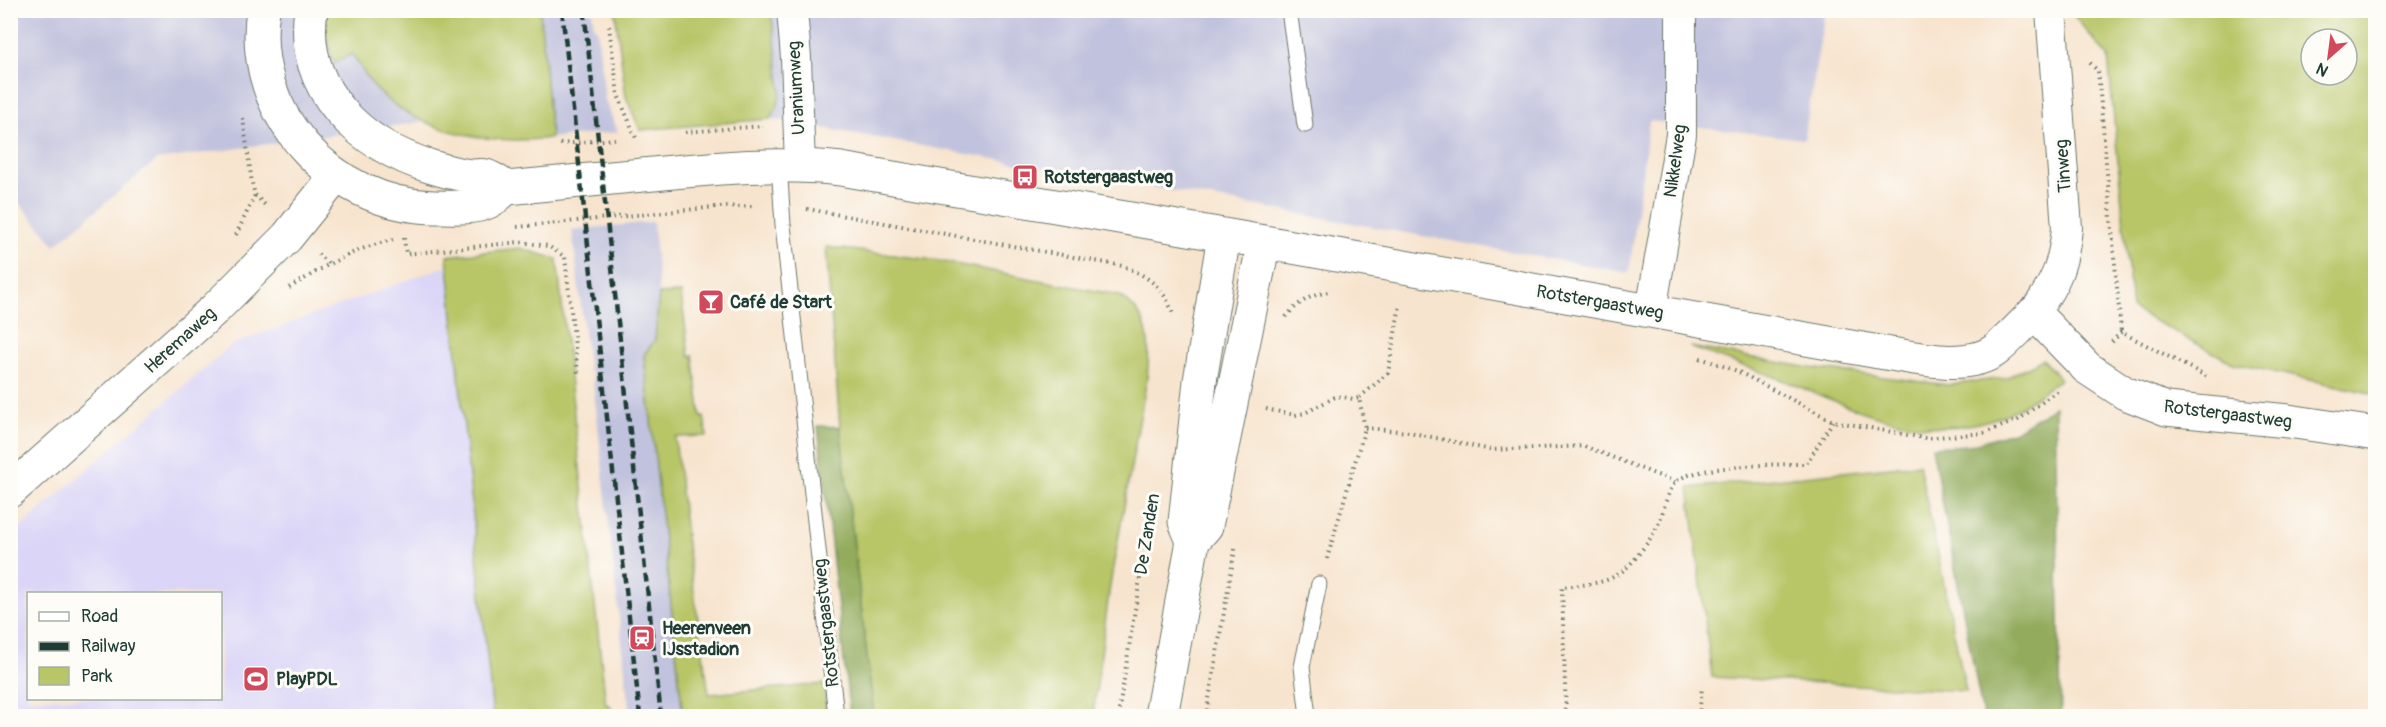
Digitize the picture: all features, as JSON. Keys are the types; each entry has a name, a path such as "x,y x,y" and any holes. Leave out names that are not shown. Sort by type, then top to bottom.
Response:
{"main road":[{"name":"Rotstergaastweg","path":"263,10 261,52 269,89 295,137 336,176 384,198 421,207 466,206 488,202 507,188 789,165 884,176 1879,352 1950,362 1974,359 1996,351 2034,313 2087,368 2125,393 2166,409 2288,421 2376,434"},
{"path":"310,10 310,48 321,85 336,109 365,134 419,163 449,172 486,176 507,188"},
{"path":"336,176 365,134"},
{"name":"Heremaweg","path":"10,491 216,308 287,237 336,176"},
{"name":"De Zanden","path":"1161,717 1192,541 1185,522 1200,381 1224,236"},
{"name":"De Zanden","path":"1192,541 1206,526 1264,243"}],"street":[{"name":"Uraniumweg","path":"789,165 796,58 792,10"},
{"name":"Nikkelweg","path":"1651,311 1681,135 1680,10"},
{"name":"Tinweg","path":"2034,313 2052,287 2064,259 2067,228 2052,18"}],"lane":[{"path":"1289,10 1305,125"},
{"name":"Rotstergaastweg","path":"789,165 782,207 836,717"},
{"path":"1308,717 1302,667 1319,584"}],"path":[{"path":"1690,356 1737,371 1833,421 1924,438 1984,433 2018,420 2087,368 2121,332 2097,71 2052,18"},
{"path":"609,26 618,95 636,138"},
{"path":"242,107 255,195"},
{"path":"550,146 603,140"},
{"path":"576,221 716,207 767,205 881,222 1123,266 1155,283 1167,301 1174,320"},
{"path":"405,247 406,254 520,242 548,246 565,257 578,373"},
{"path":"286,290 329,264"},
{"path":"1282,324 1301,303 1318,294 1335,291"},
{"path":"1390,303 1411,307"},
{"path":"1269,410 1295,415 1305,413 1337,396 1359,398 1388,373 1400,305"},
{"path":"2121,332 2214,380"},
{"path":"1319,584 1365,428 1359,398"},
{"path":"1566,717 1562,587 1596,584 1617,577 1630,567 1655,533 1675,482 1689,474 1764,464 1806,464 1833,421"},
{"path":"1365,428 1409,432 1491,450 1584,446 1675,482"},
{"name":"De Zanden","path":"1118,717 1149,522"},
{"path":"1699,717 1702,687"}],"shaded area":[{"path":"10,11 496,11 512,109 157,160 55,245 11,193"},
{"path":"540,11 592,11 594,28 597,28 605,100 618,132 551,138"},
{"path":"744,11 1825,11 1804,139 1649,121 1629,273 756,116"},
{"path":"653,222 659,294 655,341 659,499 683,716 630,716 592,372 589,372 572,230"},
{"path":"485,252 554,716 11,716 10,536 233,344"}],"green space":[{"path":"326,11 540,11 551,138 505,140 482,138 437,127 416,118 375,88 352,54 334,63 325,25"},
{"path":"615,11 771,11 781,91 778,105 770,119 640,130 626,97"},
{"path":"2070,11 2375,11 2375,394 2233,363 2132,309 2108,57"},
{"path":"826,247 934,260 1117,295 1137,311 1143,320 1148,341 1147,378 1110,585 1093,716 874,716 840,427"},
{"path":"520,248 557,259 606,705 610,705 612,716 493,716 447,256"},
{"path":"681,293 689,356 693,355 701,417 704,417 707,436 675,437 687,545 709,694 824,684 827,716 683,716 644,355 655,340 659,294"},
{"path":"1690,347 1811,368 1948,385 2006,378 2043,359 2060,379 2027,403 2007,414 1977,423 1947,427 1919,426 1863,412"},
{"path":"2055,406 2061,716 1983,716 1932,447 1970,445 2016,431"},
{"path":"818,426 840,427 874,716 850,716"},
{"path":"1919,464 1966,691 1712,677 1689,488"}],"railway":[{"path":"562,10 640,716"},
{"path":"584,10 661,716"}],"place":[{"name":"Rotstergaastweg","path":"1025,177"},
{"name":"Café de Start","path":"711,302"},
{"name":"Heerenveen IJsstadion","path":"642,638"},
{"name":"PlayPDL","path":"256,679"}]}
